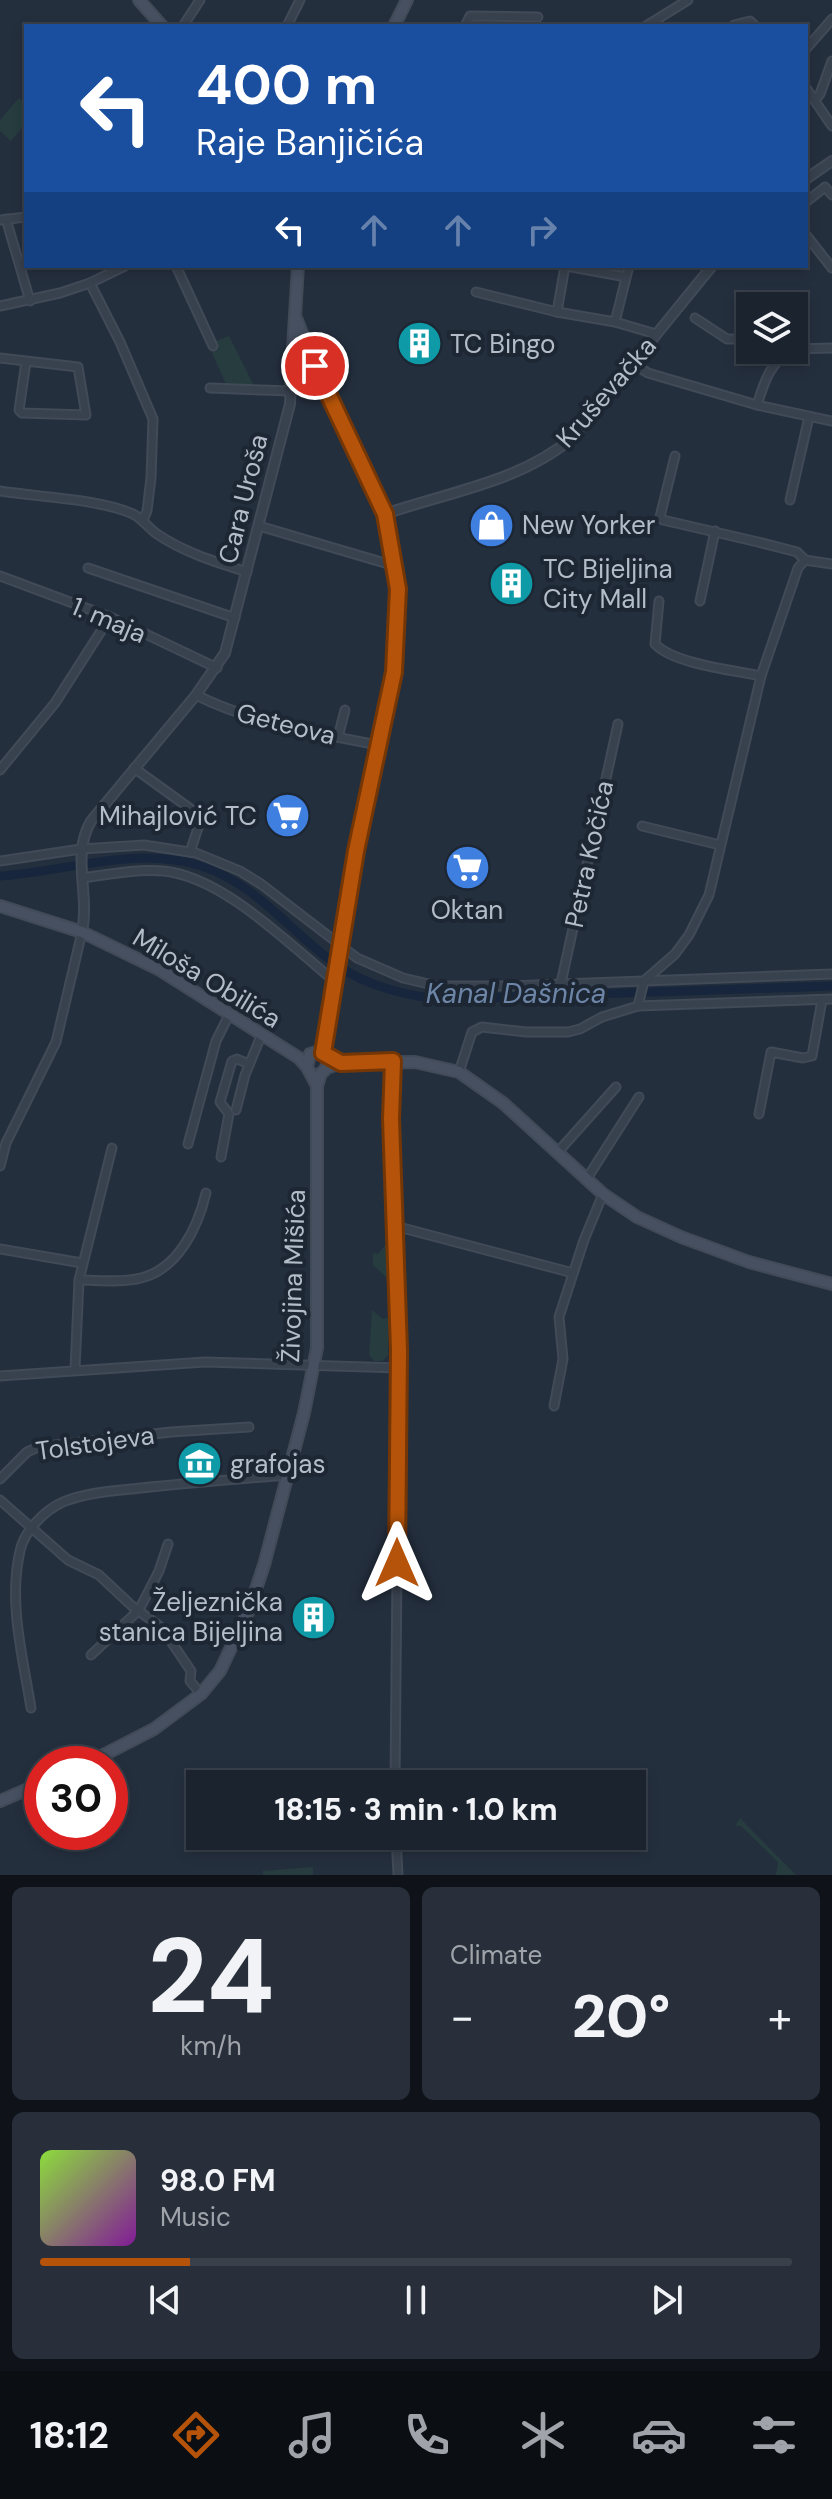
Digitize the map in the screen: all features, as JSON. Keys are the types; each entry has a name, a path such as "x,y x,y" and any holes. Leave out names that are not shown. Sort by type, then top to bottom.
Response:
{"main road":[{"path":"395,24 407,0"},
{"path":"144,2 160,24"},
{"path":"290,387 298,268"},
{"path":"296,318 315,366 385,514 398,589 394,672 340,945 325,1040 312,1059 317,1086"},
{"name":"Miloša Obilića","path":"0,906 82,932 160,970 261,1036 312,1059"},
{"path":"312,1059 341,1063 429,1063 459,1072 503,1103 586,1180 637,1217 681,1237 772,1269 832,1284"},
{"path":"312,1059 315,1073 341,1063"},
{"path":"312,1059 328,1061 317,1086"},
{"name":"Živojina Mišića","path":"121,1746 154,1729 201,1694 225,1663 249,1610 264,1565 315,1366 317,1086"},
{"path":"0,1801 24,1791"}],"street":[{"path":"184,24 200,0"},
{"path":"288,24 300,0"},
{"path":"649,24 688,0"},
{"path":"466,24 470,16 538,17"},
{"path":"808,47 832,19"},
{"path":"815,100 832,61"},
{"path":"808,91 832,126"},
{"path":"808,177 832,161"},
{"path":"808,200 825,187 832,195"},
{"path":"24,217 3,220 30,301"},
{"path":"808,238 832,268"},
{"path":"0,306 30,301 90,283 121,268"},
{"path":"177,268 213,346"},
{"path":"557,312 566,268"},
{"path":"577,268 626,277"},
{"path":"615,322 628,268"},
{"name":"Kruševačka","path":"385,514 516,473 572,438 710,268"},
{"path":"90,283 120,342 153,419 151,478 143,520"},
{"path":"476,292 656,334"},
{"path":"695,318 727,339 736,339"},
{"path":"808,349 832,348"},
{"path":"0,358 78,367 86,415 22,413 19,410 26,362"},
{"path":"632,363 648,373 757,405 832,421"},
{"path":"757,405 773,364"},
{"path":"210,388 290,387 305,369 315,366"},
{"name":"Cara Uroša","path":"82,932 86,899 81,851 83,834 196,695 225,653 290,404 290,387"},
{"path":"790,500 809,417"},
{"path":"675,456 660,517 797,552 805,560 832,564"},
{"path":"0,491 116,509 143,520 155,533 211,562 247,572"},
{"path":"259,526 395,566"},
{"path":"700,601 715,531"},
{"path":"639,1003 643,984 675,954 695,925 709,895 761,676 798,568 805,560"},
{"path":"88,568 235,618"},
{"name":"1. maja","path":"0,576 110,617 217,668"},
{"path":"659,601 655,644 660,649 682,658 761,676"},
{"path":"0,770 55,703 110,617"},
{"name":"Geteova","path":"196,695 252,717 378,745"},
{"path":"338,737 345,710"},
{"name":"Petra Kočića","path":"561,983 618,724"},
{"path":"134,768 199,815 190,852"},
{"name":"Petra Kočića","path":"642,826 720,845"},
{"path":"0,861 144,845 190,852 240,871 357,958 437,986 643,984 832,974"},
{"path":"83,877 131,870 167,871 195,880 227,895 250,911 334,977"},
{"path":"0,1166 6,1143 56,1042 82,932"},
{"path":"459,1072 472,1032 482,1027 526,1032 568,1032 639,1003 832,999"},
{"path":"759,1114 771,1052 803,1058 812,1056 822,1000"},
{"path":"188,1144 216,1041 230,1013"},
{"path":"236,1110 249,1064 261,1036"},
{"path":"221,1157 229,1114 220,1102 232,1061 237,1059 249,1064"},
{"path":"393,1061 391,1119 398,1368 395,1770"},
{"path":"557,1153 616,1087"},
{"path":"586,1180 639,1097"},
{"path":"75,1369 79,1280 112,1148"},
{"path":"79,1280 140,1279 153,1273 188,1241 202,1212 206,1193"},
{"path":"554,1406 563,1359 559,1317 603,1194"},
{"path":"395,1226 573,1273"},
{"path":"0,1249 82,1263"},
{"path":"0,1376 205,1362 398,1368"},
{"name":"Tolstojeva","path":"0,1479 21,1457 38,1447 249,1427"},
{"name":"Tolstojeva","path":"33,1527 50,1510 80,1497 184,1483 287,1475"},
{"path":"0,1500 68,1560 99,1575 168,1635 191,1671 190,1681 201,1694"},
{"path":"31,1708 18,1626 16,1578 20,1549 33,1527"},
{"path":"91,1655 139,1610 159,1571 168,1544"},
{"path":"397,1850 398,1875"}],"green space":[{"path":"19,98 24,102 24,125 11,141 0,131 0,120"},
{"path":"229,336 254,386 226,384 212,353 219,349 216,341"},
{"path":"387,1243 387,1278 373,1265 373,1253 378,1254"},
{"path":"372,1310 383,1319 388,1318 388,1355 383,1361 374,1361 369,1355"},
{"path":"740,1818 796,1875 776,1875 778,1862 741,1826 735,1826"},
{"path":"313,1867 313,1875 263,1875 263,1871"}],"waterway":[{"name":"Kanal Dašnica","path":"0,876 125,859 176,860 201,866 255,895 346,971 374,984 419,996 449,999 832,986"}],"place":[{"name":"TC Bingo","path":"419,344"},
{"name":"New Yorker","path":"491,525"},
{"name":"TC Bijeljina City Mall","path":"512,584"},
{"name":"Mihajlović TC","path":"288,816"},
{"name":"Oktan","path":"467,867"},
{"name":"grafojas","path":"199,1464"},
{"name":"Željeznička stanica Bijeljina","path":"314,1617"}],"route":[{"path":"315,366 385,514 398,589 394,672 356,851 323,1053 341,1063 393,1061 391,1119 399,1350 397,1563"}]}
